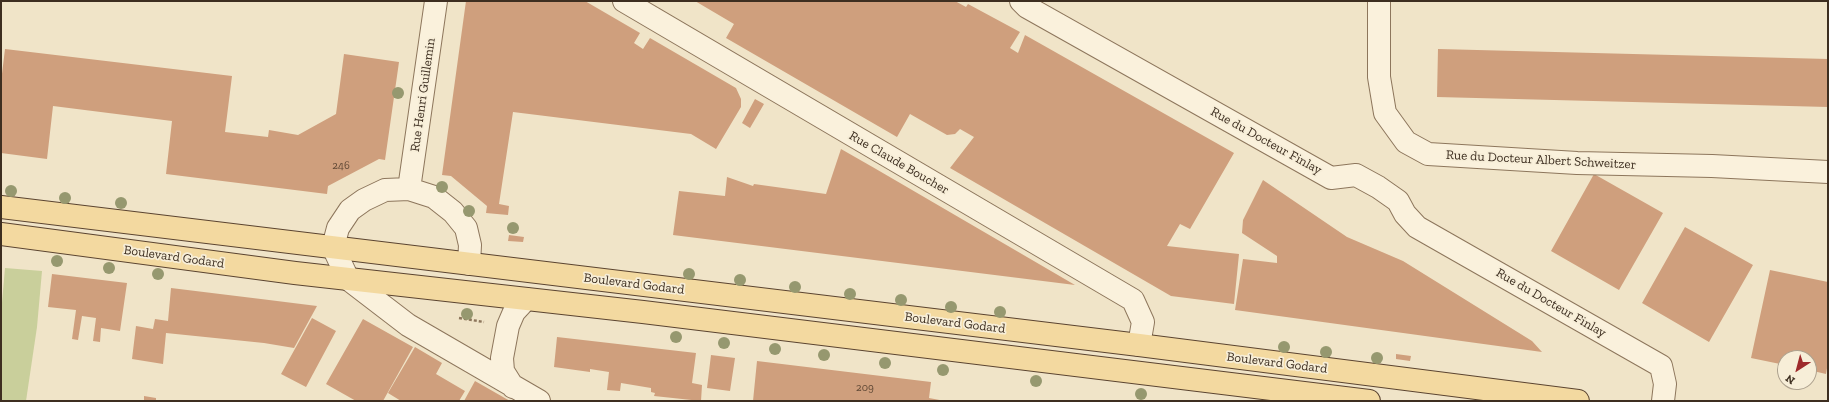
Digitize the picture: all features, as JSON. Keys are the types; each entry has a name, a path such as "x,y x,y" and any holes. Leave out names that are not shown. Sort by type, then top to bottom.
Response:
{"main road":[{"name":"Boulevard Godard","path":"1,207 1139,345 1578,401"},
{"name":"Boulevard Godard","path":"1,234 348,279 643,312 1369,401"}],"street":[{"name":"Rue Henri Guillemin","path":"409,190 436,1"},
{"name":"Rue Claude Boucher","path":"624,1 1133,300 1143,322 1139,345"},
{"name":"Rue du Docteur Finlay","path":"1022,1 1027,7 1331,178 1356,175 1378,187 1398,201 1405,214 1417,227 1661,366 1665,384 1663,401"},
{"name":"Rue du Docteur Albert Schweitzer","path":"1379,1 1379,77 1385,113 1406,142 1428,154 1577,163 1712,166 1828,172"},
{"path":"469,264 470,245 466,228 453,212 434,197 409,190 385,190 364,200 350,210 338,228 333,247 348,279 408,325 539,401"},
{"path":"513,387 503,371 502,358 508,326 514,312 526,299"},
{"path":"1260,388 1280,401"}],"path":[{"path":"454,317 508,326"}],"green space":[{"path":"5,268 42,271 37,327 26,401 1,401 1,314"}],"building":[{"path":"466,1 585,1 640,33 634,43 643,49 650,38 736,88 741,99 741,107 716,149 691,134 513,112 499,204 509,206 508,215 486,213 487,206 451,176 442,175"},
{"path":"695,1 955,1 966,7 968,4 1020,32 1010,48 1018,53 1025,35 1234,153 1190,229 1180,224 1167,246 1239,254 1234,304 1171,296 950,168 974,137 960,129 955,134 947,135 910,114 897,137 726,38 734,24"},
{"path":"5,49 232,76 225,132 268,137 269,130 298,135 336,114 344,54 399,62 385,160 379,159 328,186 327,194 166,174 172,121 53,106 47,159 1,153 1,82"},
{"path":"1438,49 1828,59 1828,107 1437,97"},
{"path":"755,99 764,104 750,128 742,123"},
{"path":"841,149 1075,285 673,235 679,191 725,196 727,177 753,186 754,184 826,194"},
{"path":"1594,174 1663,213 1619,290 1551,251"},
{"path":"1263,180 1347,237 1403,261 1532,341 1542,352 1235,310 1243,259 1277,263 1277,256 1242,233 1243,220"},
{"path":"1685,227 1753,265 1709,342 1642,303"},
{"path":"509,235 524,237 523,242 508,241"},
{"path":"1770,270 1828,282 1828,362 1826,374 1817,372 1817,350 1777,350 1777,363 1751,358"},
{"path":"52,274 127,283 120,331 101,328 100,342 93,341 96,318 82,316 78,340 72,339 76,310 48,307"},
{"path":"171,288 317,306 294,348 264,343 166,333 163,364 132,359 136,326 153,329 155,319 168,321"},
{"path":"312,318 336,331 306,387 281,374"},
{"path":"363,319 413,347 383,401 356,401 326,384"},
{"path":"557,337 696,353 692,383 702,385 701,401 654,396 655,393 651,392 651,388 621,383 620,391 607,390 609,372 590,369 590,372 554,367"},
{"path":"415,347 442,363 436,374 465,391 459,401 401,401 388,393"},
{"path":"1396,354 1411,356 1410,361 1396,359"},
{"path":"711,355 735,358 730,391 707,388"},
{"path":"757,361 931,382 929,398 945,401 753,401"},
{"path":"475,381 510,401 464,401"},
{"path":"144,396 156,398 156,401 144,401"}]}
